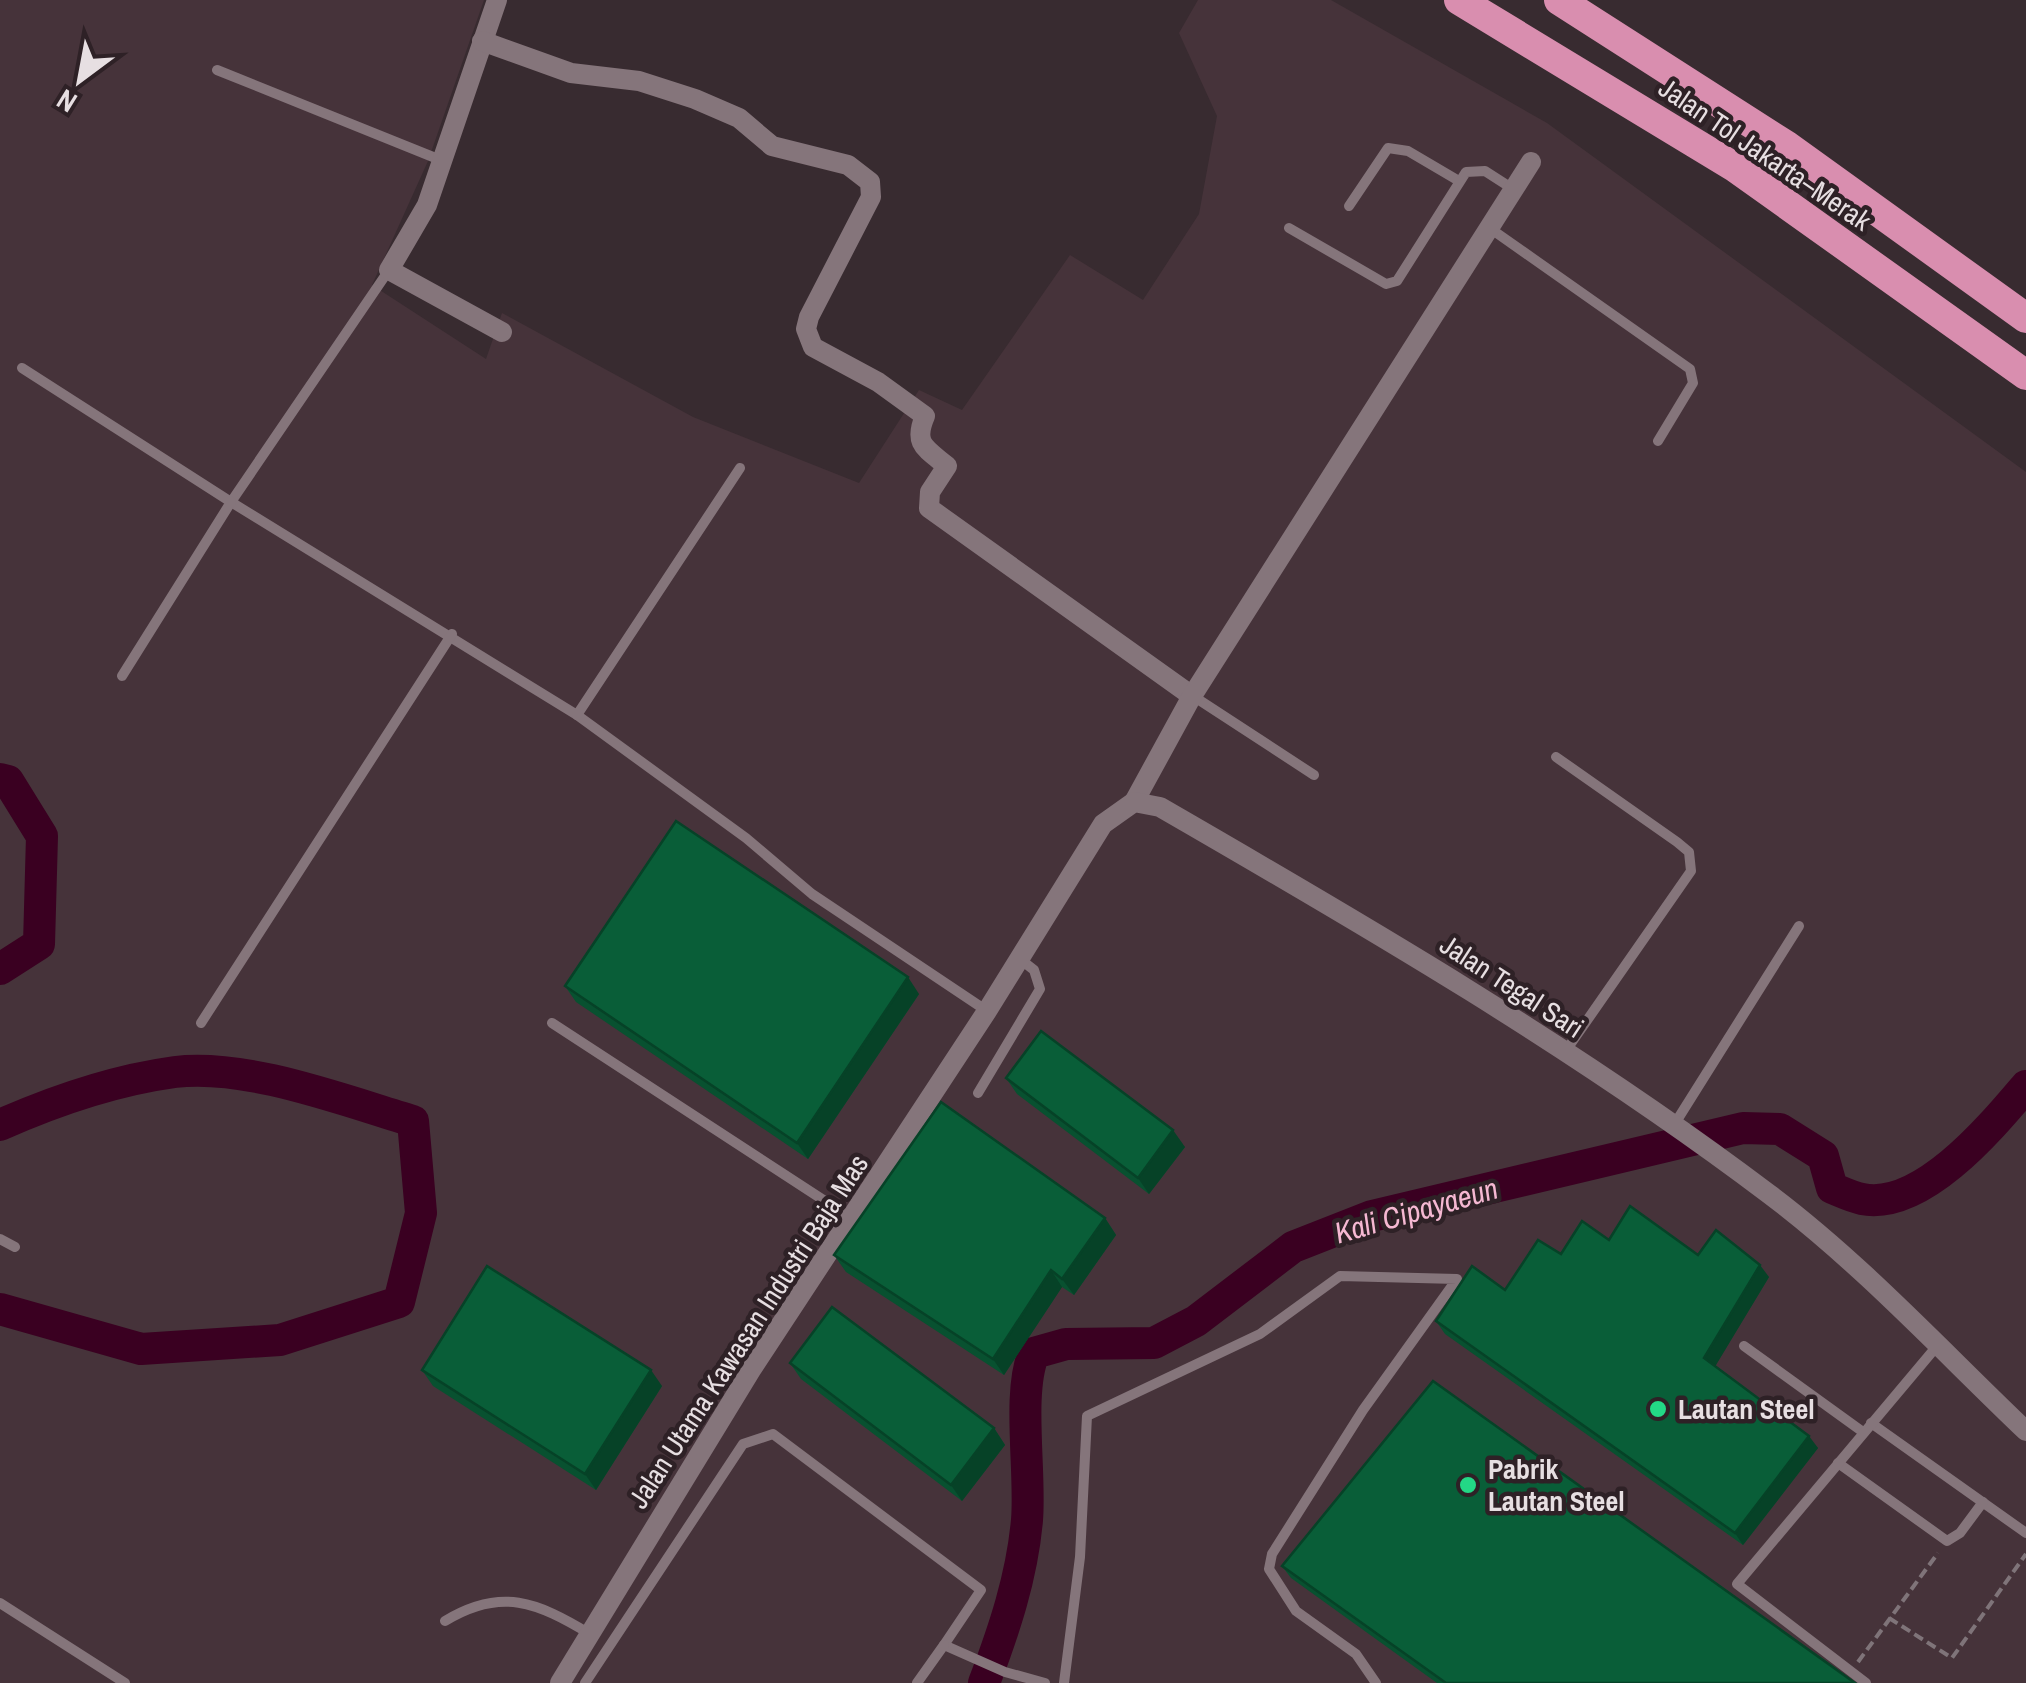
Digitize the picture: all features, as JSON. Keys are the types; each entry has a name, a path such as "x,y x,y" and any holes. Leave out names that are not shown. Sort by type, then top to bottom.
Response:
{"highway":[{"name":"Jalan Tol Jakarta–Merak","path":"1459,0 1736,168 2026,376"},
{"name":"Jalan Tol Jakarta–Merak","path":"1559,0 1787,146 2026,318"}],"street":[{"path":"497,0 427,205 389,270 502,332"},
{"path":"482,41 571,73 639,81 696,98 739,118 772,146 848,166 870,182 870,196 806,329 813,347 878,382 925,416 918,443 946,466 926,503 938,518 1192,696"},
{"path":"987,1011 1103,824 1134,802 1192,696 1531,162"},
{"name":"Jalan Tegal Sari","path":"1134,802 1160,808 1360,922 1566,1052 1680,1130 1772,1196 2026,1431"},
{"name":"Jalan Utama Kawasan Industri Baja Mas","path":"560,1683 751,1370 987,1011"}],"lane":[{"path":"217,70 444,162"},
{"path":"1349,206 1388,148 1408,150 1459,180"},
{"path":"1289,228 1386,284 1402,272 1466,172 1485,170 1513,189"},
{"path":"1491,230 1690,368 1693,383 1658,442"},
{"path":"122,676 231,502 389,270"},
{"path":"22,368 577,715 746,838 812,894 987,1011"},
{"path":"577,715 740,468"},
{"path":"201,1023 452,634"},
{"path":"1192,696 1314,775"},
{"path":"1556,757 1677,842 1688,852 1691,871 1566,1052"},
{"path":"1680,1130 1799,926"},
{"path":"978,1093 1040,989 1034,970 1020,960"},
{"path":"552,1023 852,1219"},
{"path":"0,1239 15,1247"},
{"path":"1064,1683 1080,1557 1087,1416 1260,1334 1340,1276 1457,1279 1362,1410 1272,1554 1268,1569 1296,1611 1356,1654 1376,1683"},
{"path":"1744,1346 2026,1533"},
{"path":"1866,1683 1738,1584 1937,1346"},
{"path":"585,1683 743,1444 773,1434 981,1590 917,1683"},
{"path":"1838,1463 1947,1541 1960,1533 1983,1502"},
{"path":"445,1621 473,1604 492,1600 547,1608 590,1634"},
{"path":"0,1602 125,1683"},
{"path":"944,1645 1006,1672 1045,1683"}],"path":[{"path":"1851,1672 1947,1541"},
{"path":"1889,1618 1952,1658 2026,1554"}],"shaded area":[{"path":"0,0 484,0 428,161 372,285 486,359 502,313 693,417 859,483 919,390 962,410 1070,255 1143,300 1199,214 1217,116 1179,33 1198,0 1331,0 1547,123 2026,472 2026,1683 0,1683"}],"building":[{"path":"676,821 908,977 797,1143 565,986"},
{"path":"1041,1031 1173,1130 1138,1178 1006,1078"},
{"path":"941,1102 1105,1218 1062,1279 1051,1270 993,1359 834,1255"},
{"name":"Lautan Steel","path":"1630,1206 1698,1255 1716,1230 1760,1265 1704,1358 1809,1436 1735,1533 1436,1321 1472,1266 1505,1290 1538,1240 1561,1254 1582,1221 1609,1240"},
{"path":"487,1266 651,1370 585,1474 422,1370"},
{"path":"832,1307 994,1428 951,1485 790,1363"},
{"name":"Pabrik Lautan Steel","path":"1433,1381 1855,1683 1446,1683 1282,1566"}],"waterway":[{"path":"0,779 8,781 42,836 39,944 0,969"},
{"path":"0,1125 86,1092 130,1080 203,1071 264,1078 413,1121 421,1213 399,1302 280,1340 141,1349 0,1309"},
{"name":"Kali Cipayaeun","path":"984,1683 1011,1603 1025,1541 1026,1389 1034,1353 1066,1344 1154,1343 1196,1321 1293,1247 1372,1216 1743,1128 1780,1129 1823,1156 1832,1188 1862,1199 1885,1199 1908,1192 1954,1162 2026,1086"}],"place":[{"name":"Lautan Steel","path":"1658,1409"},
{"name":"Pabrik Lautan Steel","path":"1468,1485"}]}
